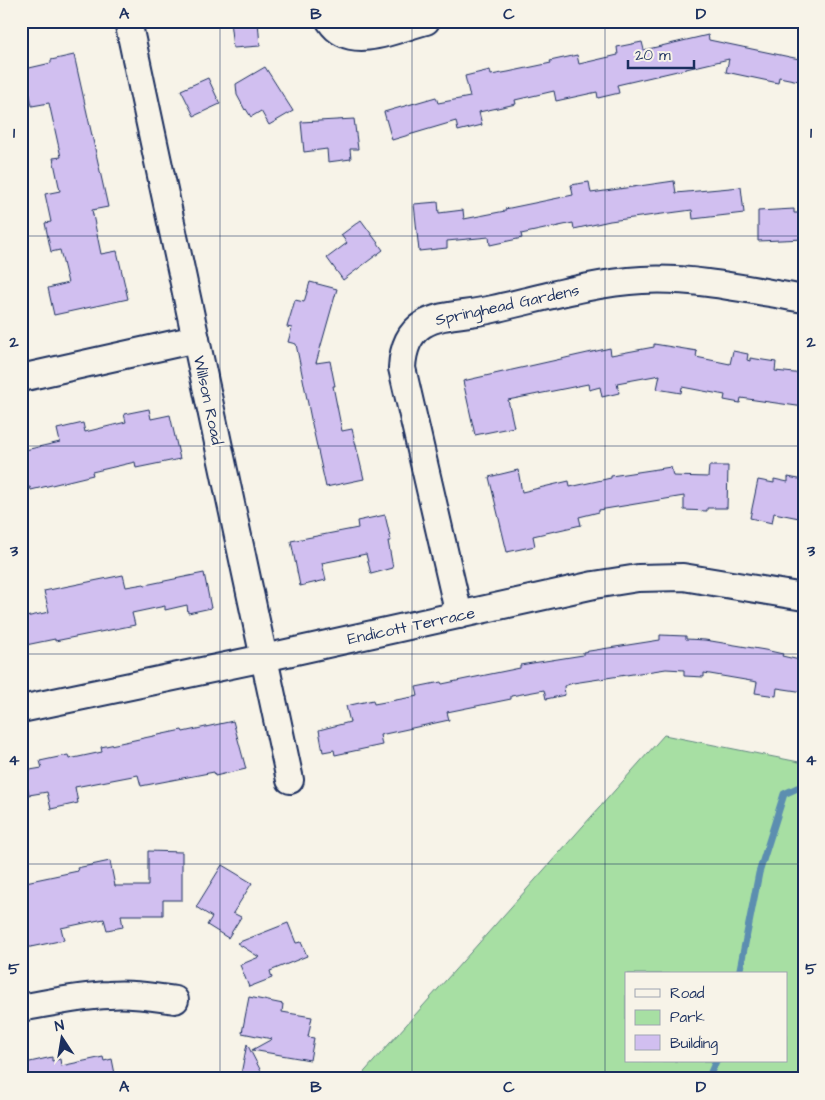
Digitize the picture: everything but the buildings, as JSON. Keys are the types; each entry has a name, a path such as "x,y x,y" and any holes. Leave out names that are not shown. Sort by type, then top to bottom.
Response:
{"street":[{"name":"Willson Road","path":"128,21 290,780"},
{"path":"330,21 335,28 345,35 356,36 379,35 426,21"},
{"name":"Springhead Gardens","path":"459,615 402,368 404,351 418,330 431,320 439,317 489,310 595,285 642,280 690,281 804,299"},
{"path":"21,378 196,339"},
{"name":"Endicott Terrace","path":"21,709 264,658 594,585 638,578 683,577 804,597"},
{"path":"21,1008 66,999 110,994 175,1000"}],"green space":[{"path":"664,735 804,763 804,1079 358,1079"}],"waterway":[{"path":"739,972 759,873 784,794 804,785"},
{"path":"708,1079 716,1062"}]}
